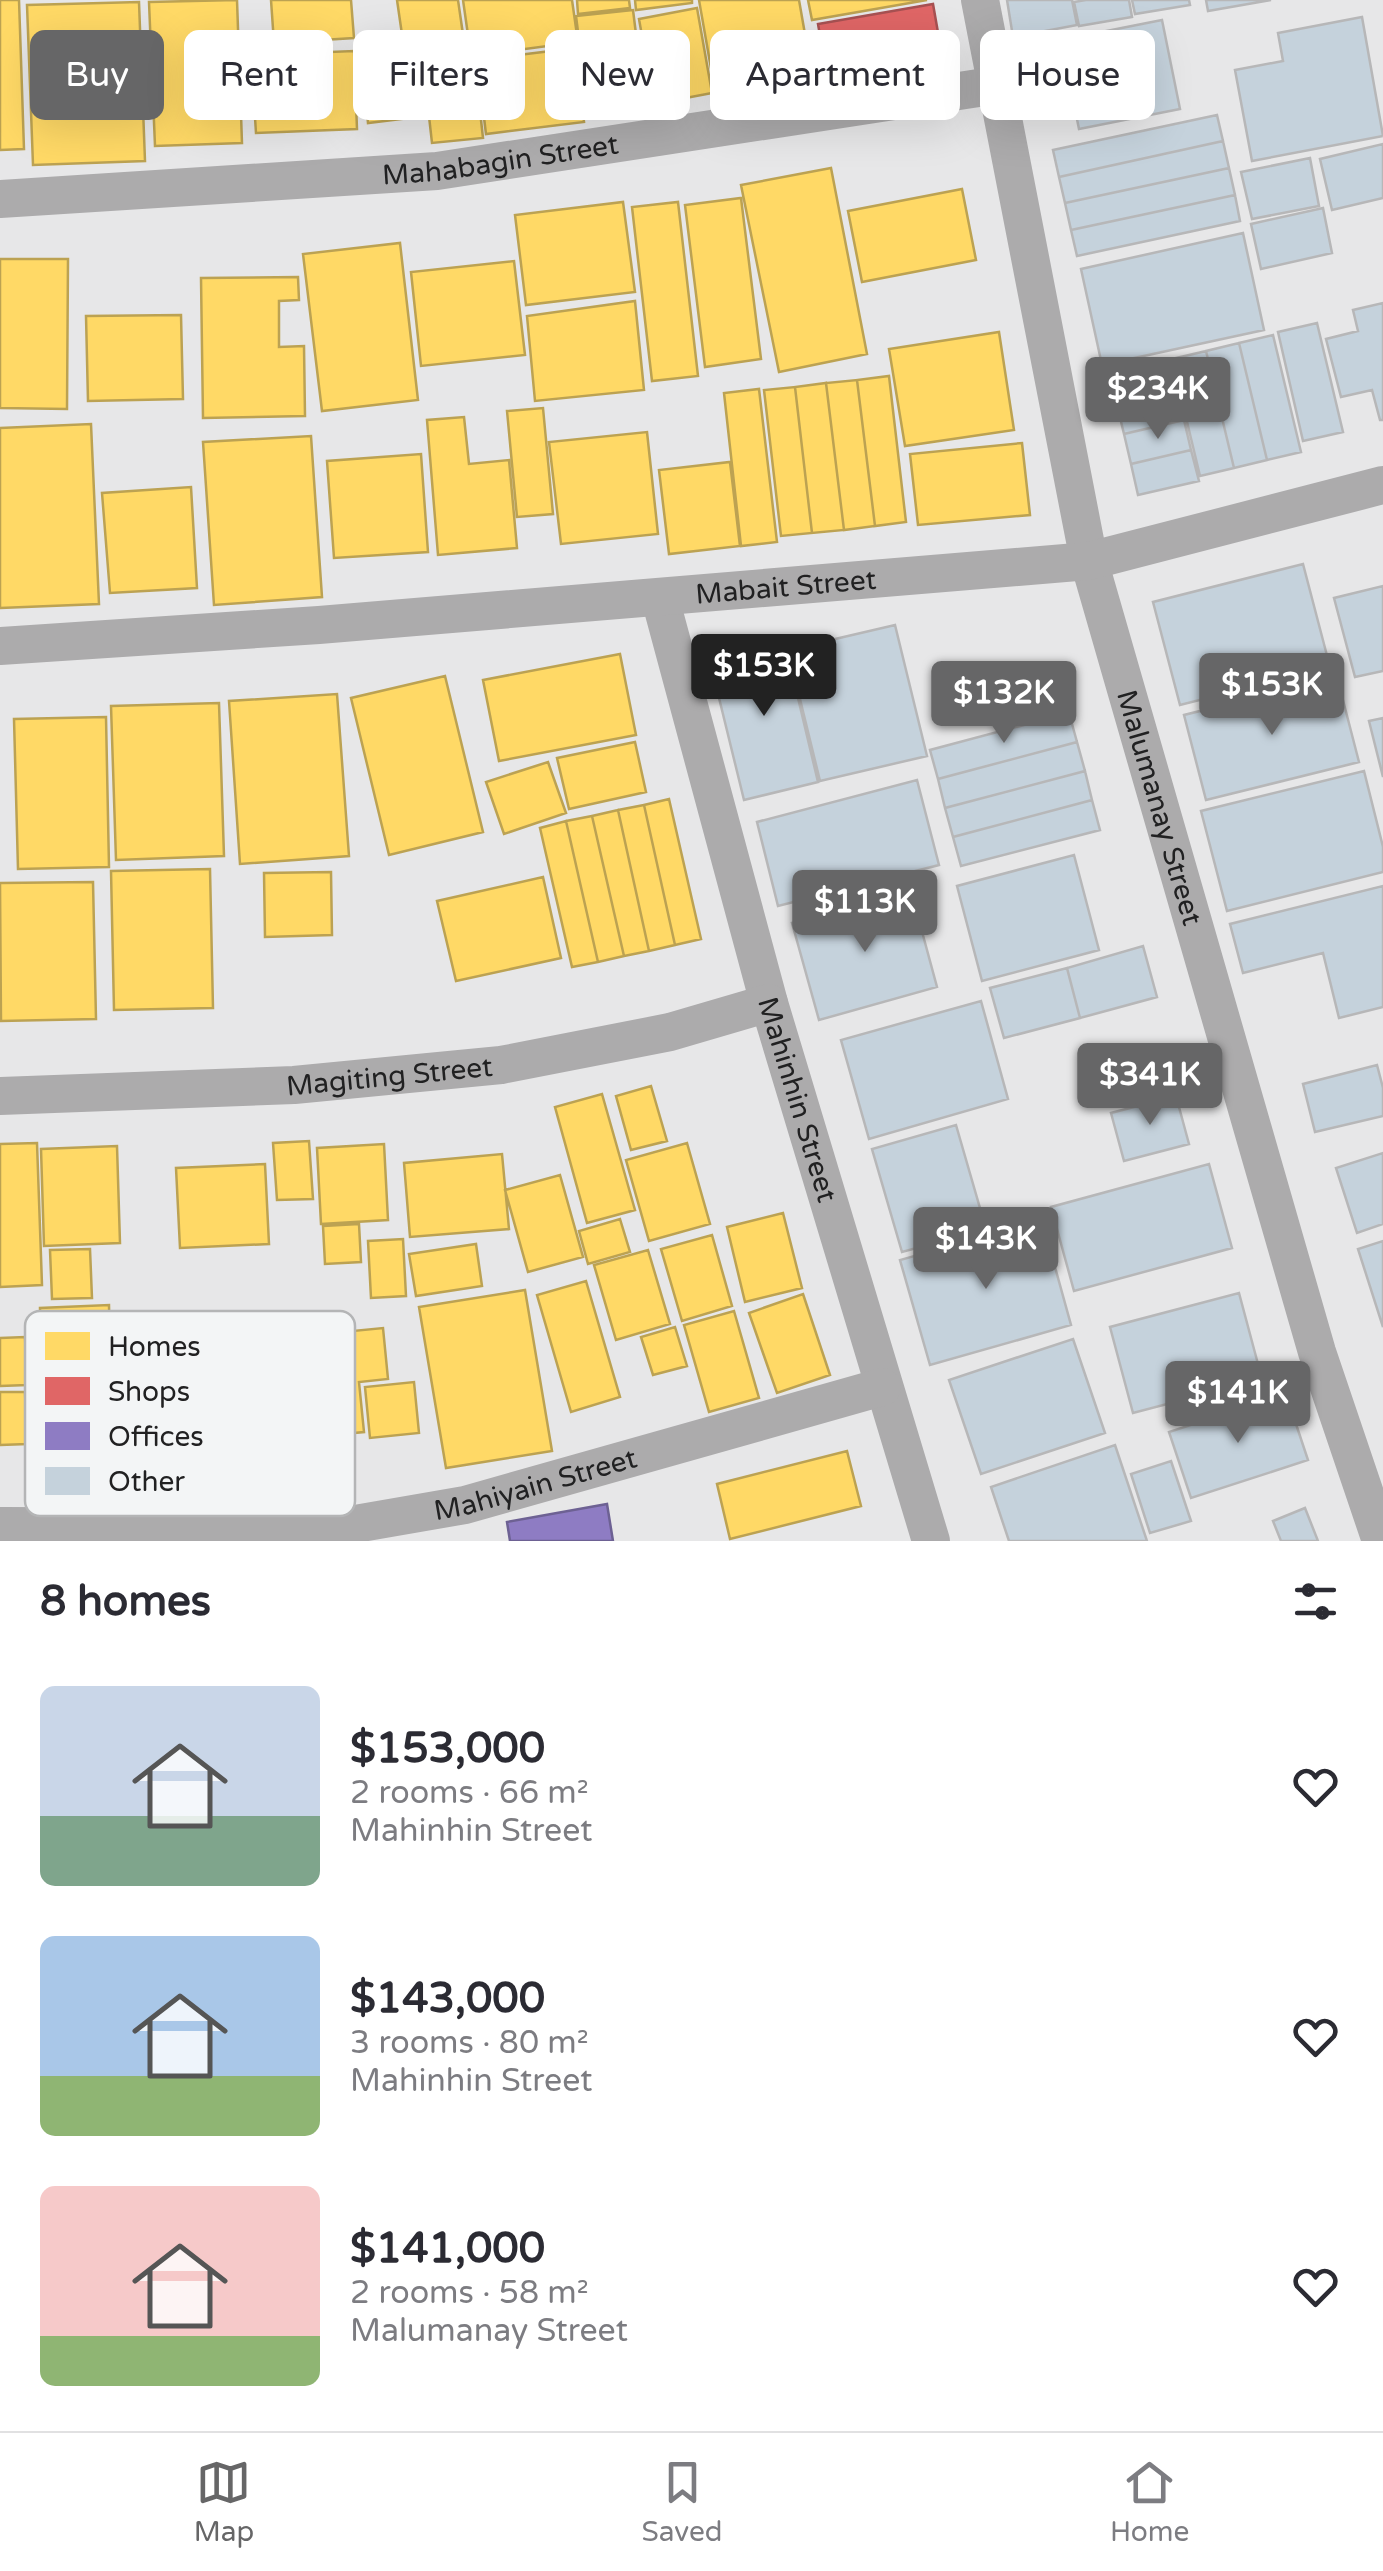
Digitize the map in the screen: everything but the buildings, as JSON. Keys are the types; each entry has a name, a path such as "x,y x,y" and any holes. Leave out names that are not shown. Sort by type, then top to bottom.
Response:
{"street":[{"name":"Malumanay Street","path":"980,0 986,30"},
{"name":"Mahabagin Street","path":"0,199 438,171 980,88"},
{"name":"Malumanay Street","path":"1005,120 1089,561 1317,1352 1381,1541"},
{"name":"Mabait Street","path":"0,646 319,625 1089,561 1383,485"},
{"name":"Mahinhin Street","path":"660,598 770,1003 931,1541"},
{"name":"Magiting Street","path":"0,1096 294,1086 501,1064 670,1032 770,1003"},
{"name":"Mahiyain Street","path":"0,1526 338,1527 465,1504 882,1387"}]}
